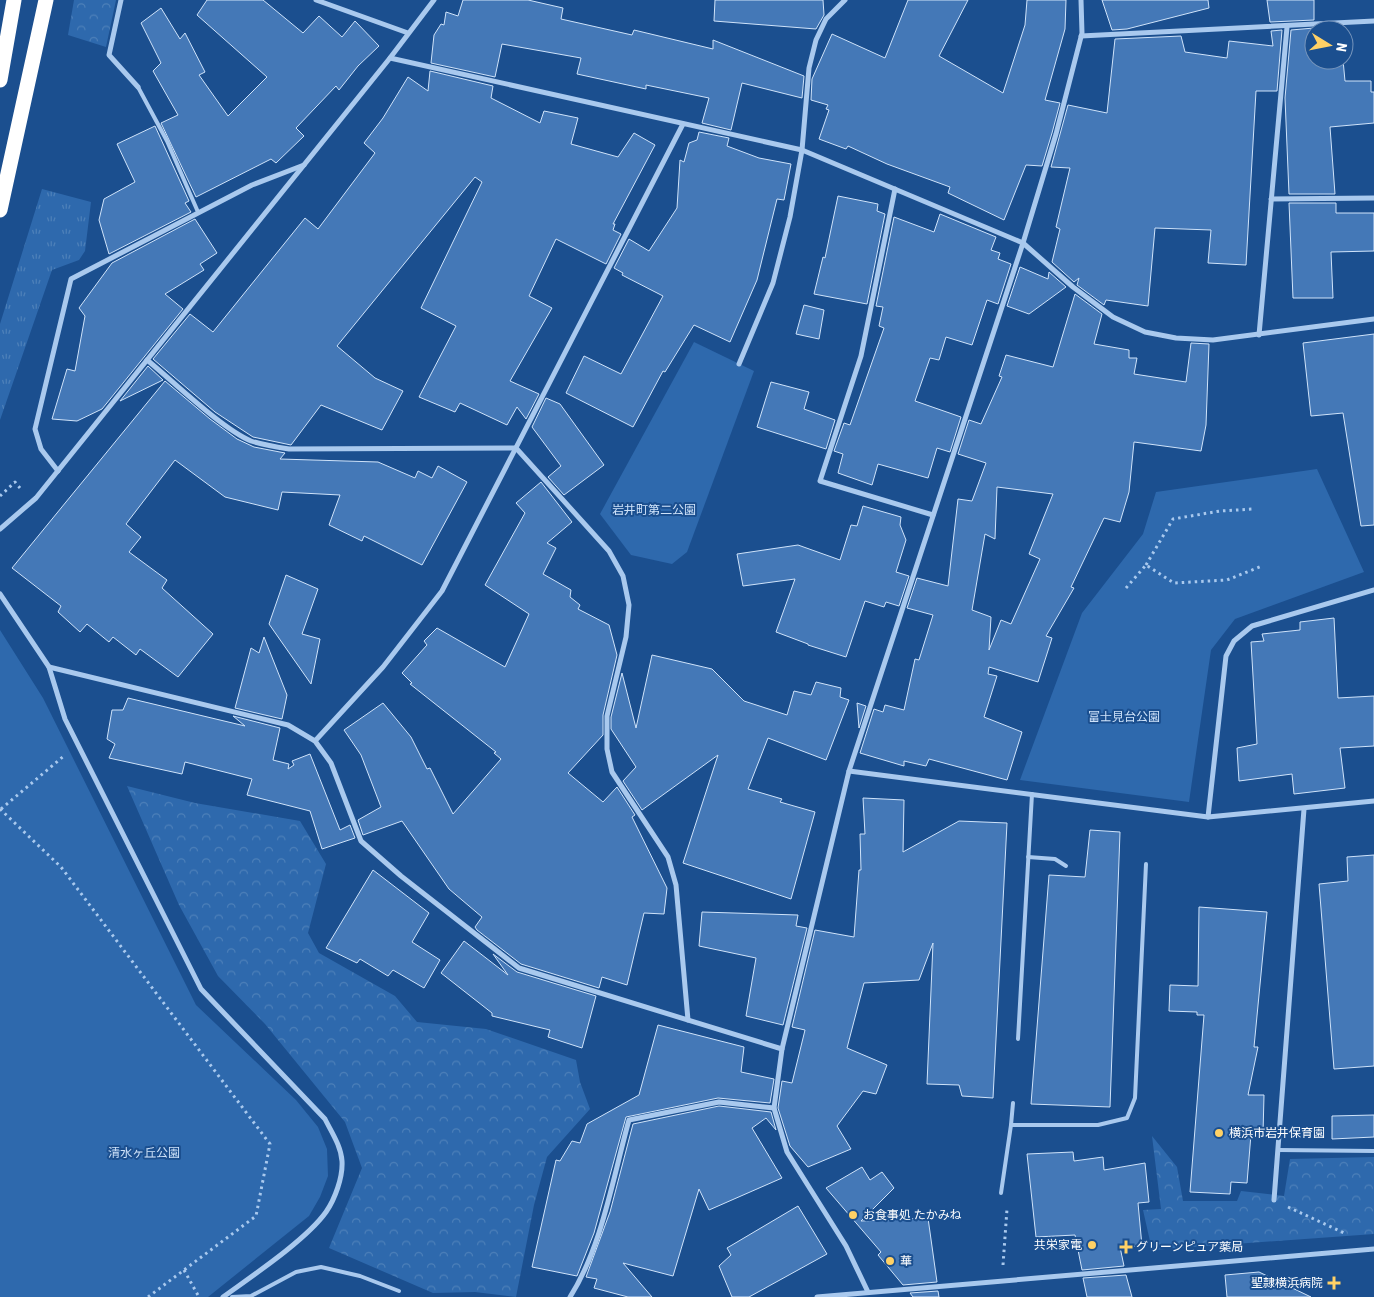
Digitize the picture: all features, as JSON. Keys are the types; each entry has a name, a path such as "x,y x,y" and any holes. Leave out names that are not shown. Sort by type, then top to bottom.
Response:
{"highway":[{"path":"0,80 14,4"},
{"path":"0,210 44,8"}],"street":[{"path":"121,0 109,55 138,87"},
{"path":"316,0 408,34"},
{"path":"0,530 36,498 390,58 434,0"},
{"path":"740,364 773,283 790,216 802,150 809,68 816,40 826,20 845,0"},
{"path":"868,1292 846,1246 787,1152 774,1108 782,1049 849,771 1023,243 1056,134 1081,36 1081,0"},
{"path":"1081,36 1374,21"},
{"path":"1259,335 1286,27"},
{"path":"390,58 802,150 1023,243 1073,287 1113,317 1145,332 1176,338 1213,340 1374,319"},
{"path":"315,741 383,667 442,591 683,124"},
{"path":"58,471 41,449 35,429 71,278 252,185 304,165"},
{"path":"895,189 861,356 820,481 933,515"},
{"path":"1271,199 1374,198"},
{"path":"148,360 227,426 250,440 269,446 289,449 516,448 609,551 623,576 629,605 626,637 606,716 607,749 612,772 668,857 676,885 688,1020"},
{"path":"1208,816 1226,656 1234,641 1252,626 1374,590"},
{"path":"0,594 49,667 65,719 201,989 325,1119 339,1146 342,1163 338,1187 326,1212 306,1232 223,1297"},
{"path":"49,667 288,725 315,741 331,764 361,841 401,876 518,968 782,1049"},
{"path":"849,771 1208,816 1304,809 1374,801"},
{"path":"1274,1200 1304,809"},
{"path":"570,1297 581,1280 598,1232 629,1120 719,1102 774,1108"},
{"path":"817,1297 1374,1249"}],"lane":[{"path":"138,87 167,141 198,212"},
{"path":"1018,1039 1032,793"},
{"path":"1028,857 1055,859 1066,866"},
{"path":"1011,1125 1098,1125 1127,1118 1135,1098 1146,864"},
{"path":"1001,1193 1013,1103"},
{"path":"1279,1150 1374,1151"},
{"path":"232,1297 251,1296 296,1272 321,1267 360,1276 399,1291"}],"path":[{"path":"1126,588 1146,565 1173,519 1220,511 1253,510"},
{"path":"1146,565 1174,583 1227,580 1262,566"},
{"path":"78,744 0,809 62,867 270,1144 256,1216 148,1297"},
{"path":"1001,1193 1007,1202 1002,1280"},
{"path":"1274,1200 1349,1235"},
{"path":"184,1270 198,1297"}],"green space":[{"path":"74,0 116,0 106,47 68,35"},
{"path":"42,189 91,202 85,251 79,260 52,270 0,420 0,324"},
{"name":"岩井町第二公園","path":"694,342 754,371 687,552 672,564 631,555 600,514"},
{"name":"富士見台公園","path":"1317,469 1364,572 1235,619 1211,650 1189,802 1020,780 1082,613 1143,534 1156,492"},
{"name":"清水ヶ丘公園","path":"0,630 43,698 196,1005 296,1100 318,1127 327,1149 328,1176 320,1197 309,1216 208,1297 0,1297"},
{"path":"127,786 195,803 300,821 326,864 308,933 319,953 395,996 417,1022 486,1029 576,1060 580,1082 590,1109 547,1157 534,1205 516,1297 475,1292 433,1293 329,1248 362,1168 345,1122 265,1024 218,976 179,905"},
{"path":"1152,1136 1177,1167 1183,1201 1237,1201 1241,1191 1284,1196 1290,1159 1374,1157 1374,1234 1152,1250 1143,1210 1161,1209"}],"building":[{"path":"207,0 263,0 303,33 319,16 342,37 355,21 379,46 358,66 339,90 336,86 296,128 304,136 276,163 271,159 196,197 161,123 178,115 153,71 161,63 141,23 161,8 180,39 185,33 205,72 199,75 228,116 267,77 197,15"},
{"path":"463,0 528,0 563,8 561,19 632,35 634,30 713,49 713,40 804,76 802,98 742,83 731,130 702,123 709,98 646,85 646,89 577,74 581,58 502,44 495,77 431,63 434,35 441,24 444,25 446,12 458,16"},
{"path":"715,0 823,0 824,15 816,29 714,21"},
{"path":"908,0 968,0 939,56 1003,93 1025,25 1027,0 1066,0 1065,29 1045,100 1060,103 1052,133 1042,166 1026,165 1004,220 948,193 950,187 887,164 848,146 846,149 819,139 829,110 826,109 828,105 811,100 812,79 832,34 885,58"},
{"path":"1102,0 1208,0 1209,8 1127,29 1112,30"},
{"path":"1267,0 1314,0 1314,20 1270,22"},
{"path":"1304,29 1304,70 1344,70 1345,81 1371,81 1371,92 1374,92 1374,123 1330,127 1335,194 1289,194 1285,98 1291,30"},
{"path":"1282,30 1277,91 1256,91 1246,265 1208,263 1211,230 1155,228 1148,306 1106,300 1104,305 1077,285 1079,278 1074,282 1052,262 1060,229 1056,227 1070,168 1051,167 1068,105 1107,113 1115,39 1181,36 1185,52 1227,58 1229,41 1273,46 1271,31"},
{"path":"430,71 493,86 491,98 540,123 544,111 578,118 571,144 618,157 634,133 655,145 613,224 615,224 613,230 621,234 606,264 556,239 529,296 552,308 510,381 539,394 526,419 517,407 507,425 460,403 455,412 419,397 456,326 421,308 482,182 475,177 337,346 375,378 403,391 382,430 321,405 291,445 253,437 215,412 153,359 190,314 213,332 305,218 318,229 375,153 364,143 383,118 408,77 428,91"},
{"path":"155,126 189,201 185,203 191,212 109,254 99,220 104,199 135,182 117,144"},
{"path":"699,132 729,138 727,146 759,158 791,164 784,200 777,199 757,280 730,342 694,325 665,372 663,371 633,427 566,393 584,356 621,374 663,296 622,275 623,273 614,268 629,239 649,251 677,208 680,160 684,162 689,143 697,140"},
{"path":"838,196 878,204 877,211 885,214 867,304 814,294 823,257 825,258"},
{"path":"1289,203 1336,203 1336,213 1374,213 1374,251 1331,252 1333,298 1293,298"},
{"path":"940,214 996,237 991,250 1000,253 998,259 1011,264 998,304 987,300 972,345 946,337 939,360 930,358 915,401 961,417 950,452 937,448 928,478 878,464 872,485 838,473 843,454 834,451 844,423 850,425 884,328 879,326 883,307 876,306 894,217 934,232"},
{"path":"195,219 217,253 200,264 204,270 165,294 183,309 102,409 77,421 52,419 67,369 75,371 85,316 79,308 112,263"},
{"path":"1020,267 1048,279 1049,272 1066,287 1029,314 1007,306"},
{"path":"1075,294 1102,314 1094,344 1129,350 1129,358 1137,358 1134,374 1186,382 1191,343 1209,344 1206,425 1201,451 1134,442 1129,492 1120,522 1104,518 1071,587 1074,588 1046,636 1052,638 1038,682 989,667 988,674 997,676 984,717 1022,732 1007,780 929,759 926,766 904,761 904,766 860,753 874,709 883,712 885,705 904,710 915,659 919,660 933,615 907,608 917,578 948,586 958,499 972,501 986,463 958,454 969,420 981,424 1002,377 999,376 1006,355 1053,367","holes":["997,487 1053,494 1029,554 1040,559 1011,624 1001,620 989,650 991,617 972,610 985,534 995,539"]},
{"path":"804,305 824,310 819,339 796,334"},
{"path":"1374,334 1374,525 1361,526 1343,413 1311,416 1303,343"},
{"path":"148,366 163,380 120,401"},
{"path":"165,381 237,439 254,447 285,453 280,459 378,462 415,478 418,471 432,478 438,466 467,482 422,565 364,536 362,541 329,525 340,495 282,492 278,510 225,497 175,460 126,524 141,537 129,552 167,580 162,588 213,634 178,677 140,649 136,655 113,637 109,642 87,624 80,632 58,612 61,606 12,568"},
{"path":"771,382 809,392 804,409 835,420 826,449 757,427"},
{"path":"546,398 560,404 604,465 564,495 548,477 561,466 532,427"},
{"path":"541,482 572,522 547,543 556,548 543,574 571,590 570,597 580,605 578,609 609,625 617,655 603,715 603,735 568,773 603,802 617,787 635,815 632,817 667,888 664,914 644,913 627,985 602,977 599,988 521,964 477,930 475,927 482,917 449,889 402,821 363,835 358,820 381,807 361,755 344,730 383,703 411,737 427,769 430,768 453,814 501,759 494,753 496,752 410,684 412,683 402,673 427,645 424,641 437,628 505,667 529,614 485,585 525,513 516,503"},
{"path":"863,506 901,517 900,525 906,540 896,572 909,576 899,606 886,602 884,607 865,601 846,657 776,632 795,579 743,586 737,554 798,545 840,560 851,525 857,526"},
{"path":"286,575 318,589 302,634 320,639 311,684 269,624"},
{"path":"1334,618 1338,698 1374,696 1374,746 1340,748 1345,788 1294,794 1292,774 1239,781 1237,748 1257,744 1251,642 1264,641 1262,634 1300,630 1300,622"},
{"path":"264,637 287,695 282,719 235,708 251,648 259,653"},
{"path":"652,655 712,669 744,701 787,715 794,691 811,695 816,682 841,688 840,697 849,700 826,760 768,738 748,789 782,799 780,802 815,812 791,899 683,863 718,755 642,810 623,781 636,767 611,729 611,717 622,673 636,728"},
{"path":"128,698 245,726 233,716 280,728 273,760 289,764 288,769 294,765 292,761 310,754 340,830 350,825 355,838 322,849 310,811 247,795 252,779 185,762 182,774 109,758 115,744 107,739 112,710 123,710"},
{"path":"857,703 866,706 859,728"},
{"path":"863,798 904,800 903,852 959,821 1007,823 993,1098 962,1096 959,1085 927,1084 933,943 919,980 864,983 847,1048 887,1065 876,1094 863,1091 837,1126 851,1149 808,1167 790,1146 778,1108 782,1081 792,1083 805,1030 792,1027 815,930 854,937 859,870 861,870 860,834 865,834"},
{"path":"1090,830 1120,832 1110,1107 1031,1104 1049,875 1085,877"},
{"path":"1374,855 1374,1066 1334,1069 1319,884 1348,881 1347,857"},
{"path":"373,870 429,913 412,942 440,960 424,988 393,970 388,976 360,959 357,963 326,948"},
{"path":"1199,907 1267,912 1254,1047 1258,1047 1248,1095 1264,1095 1263,1134 1251,1134 1247,1183 1231,1182 1230,1194 1190,1192 1204,1015 1197,1015 1197,1012 1169,1011 1170,985 1198,986"},
{"path":"702,912 798,915 796,926 807,928 783,1025 746,1016 756,958 699,946"},
{"path":"464,941 508,975 493,954 517,972 596,996 582,1048 548,1037 550,1030 492,1016 492,1013 441,973"},
{"path":"658,1025 744,1047 741,1072 774,1079 770,1103 718,1098 626,1117 594,1233 577,1276 532,1267 556,1160 560,1161 572,1141 580,1143 587,1124 639,1095"},
{"path":"719,1106 771,1112 776,1130 766,1118 752,1128 782,1178 709,1210 699,1189 673,1276 623,1263 652,1297 628,1297 594,1288 597,1279 586,1277 610,1212 633,1124"},
{"path":"1374,1115 1374,1137 1332,1139 1332,1116"},
{"path":"1073,1152 1074,1161 1103,1157 1104,1170 1145,1163 1149,1202 1138,1203 1142,1246 1120,1247 1124,1266 1082,1270 1075,1235 1036,1237 1027,1154"},
{"path":"862,1167 870,1180 882,1172 894,1188 861,1221 928,1218 937,1282 903,1285 878,1255 881,1252 826,1188"},
{"path":"798,1206 827,1254 749,1297 732,1297 719,1266 731,1255 727,1248"},
{"path":"1259,1272 1311,1297 1227,1297 1225,1275"},
{"path":"1126,1275 1132,1297 1087,1297 1083,1278"},
{"path":"938,1291 939,1297 913,1297 910,1293"}],"place":[{"name":"横浜市岩井保育園","path":"1219,1133"},
{"name":"お食事処 たかみね","path":"853,1215"},
{"name":"共栄家電","path":"1092,1245"},
{"name":"グリーンピュア薬局","path":"1126,1247"},
{"name":"華","path":"890,1261"},
{"name":"聖隷横浜病院","path":"1334,1283"}]}
